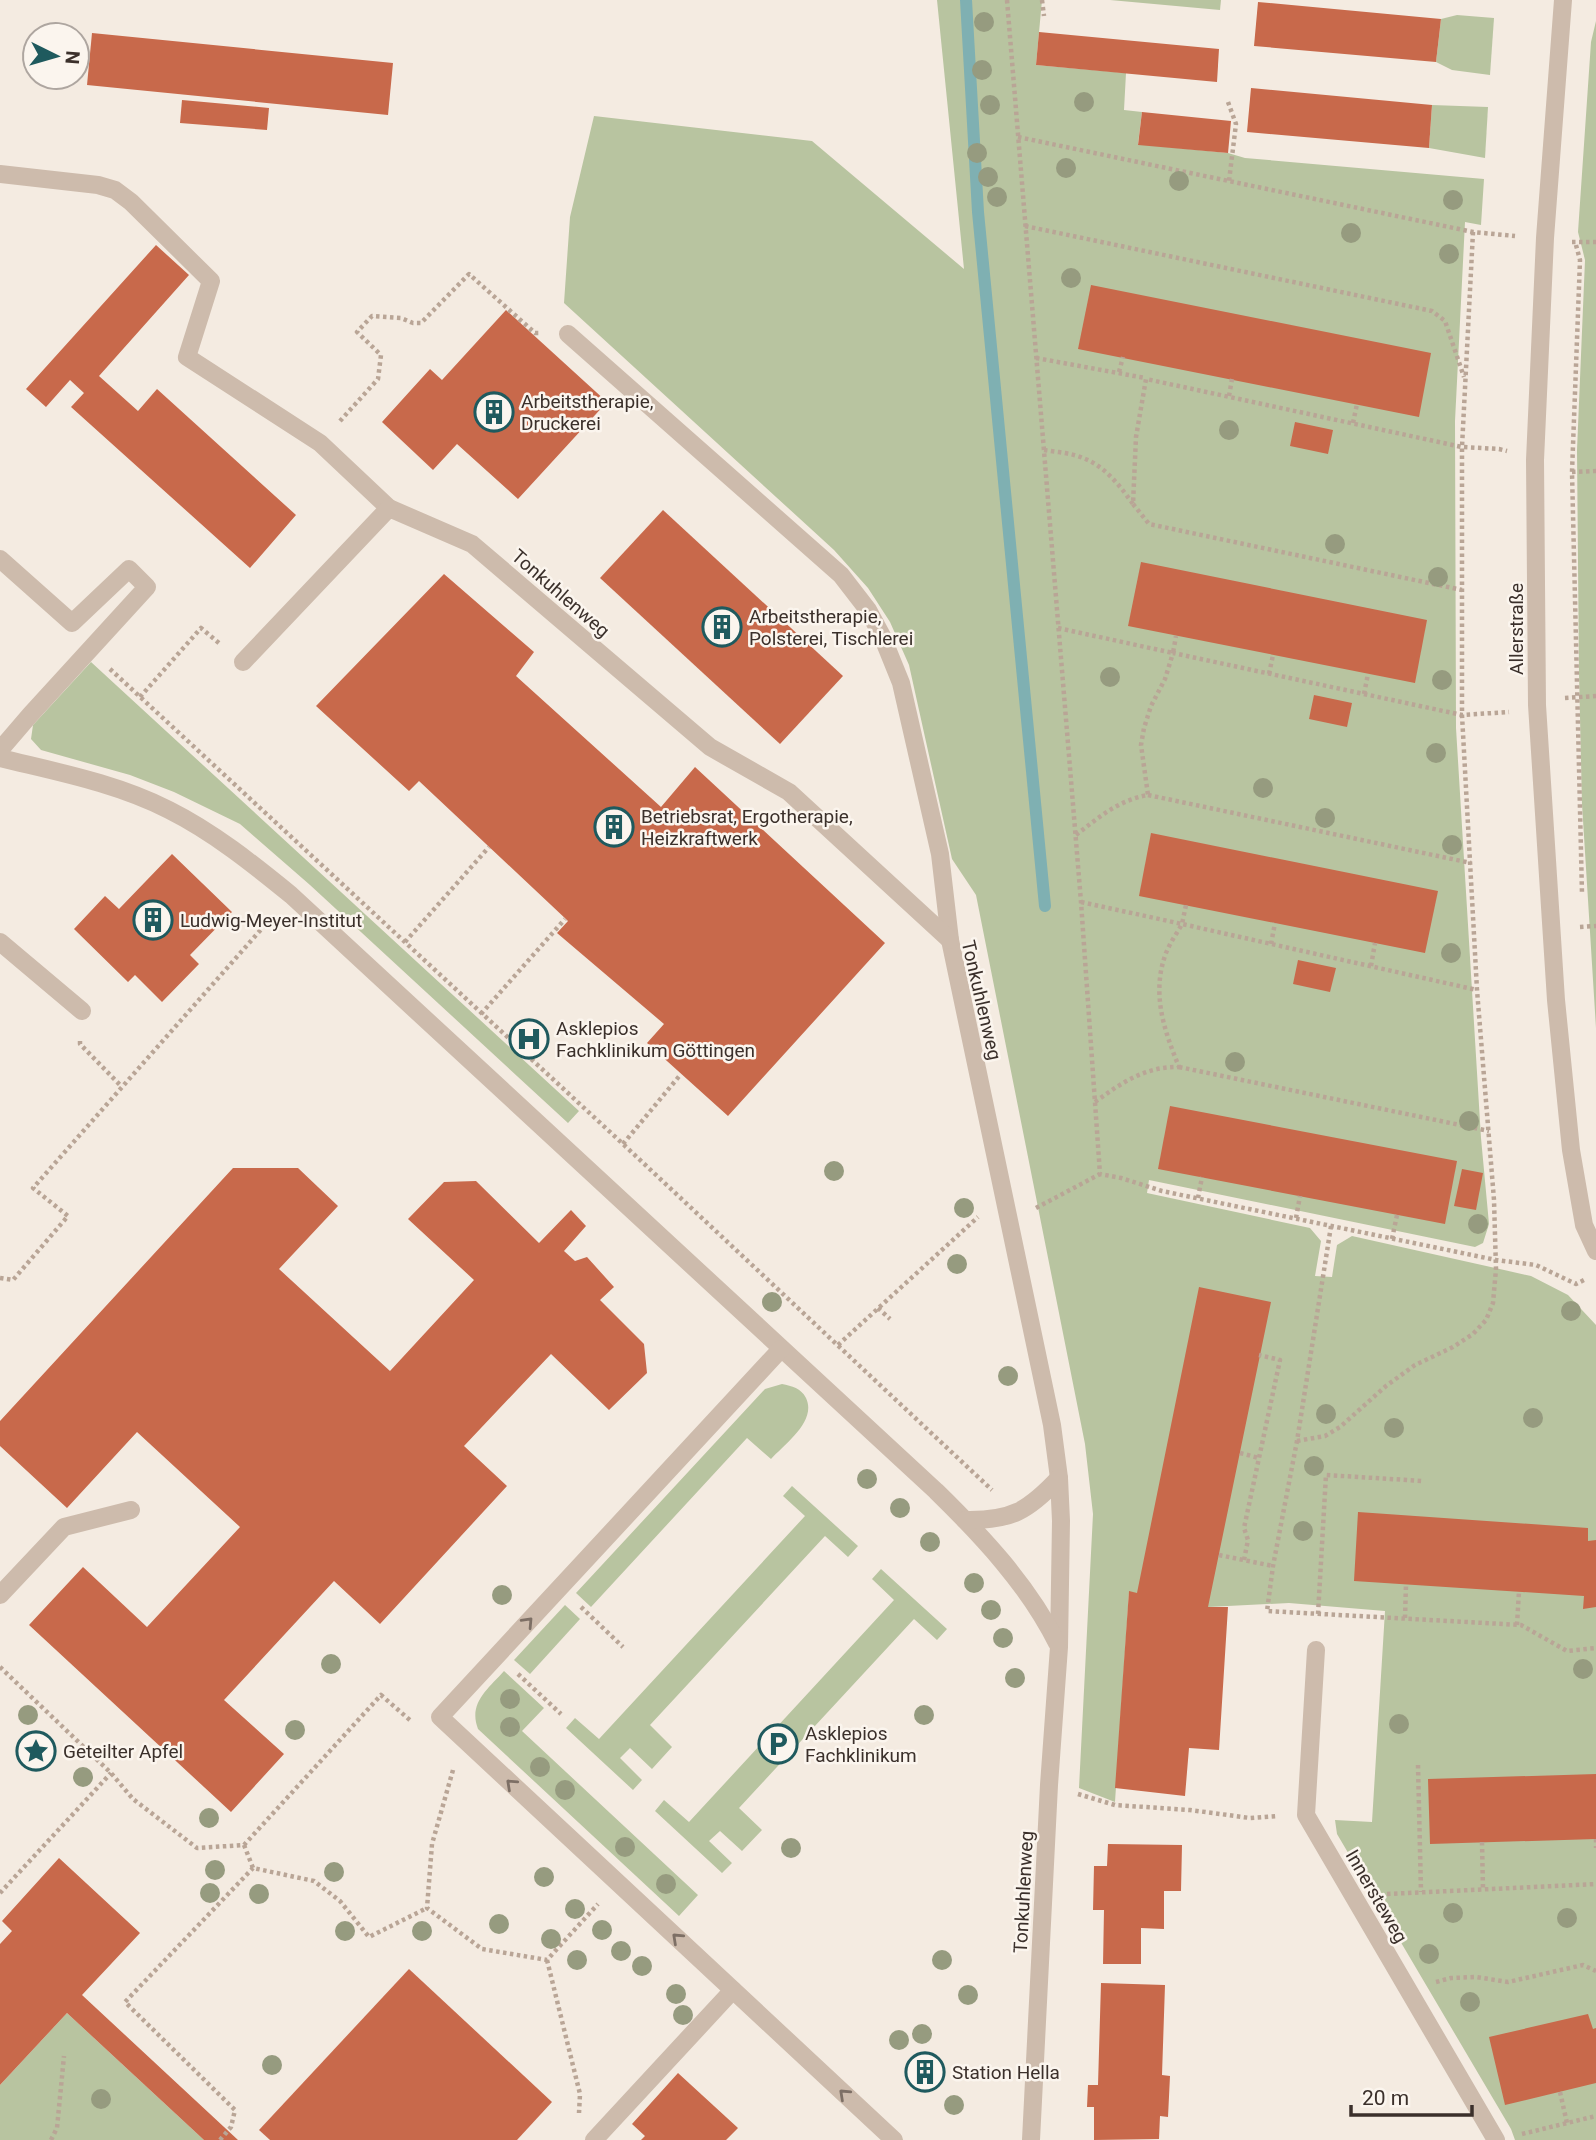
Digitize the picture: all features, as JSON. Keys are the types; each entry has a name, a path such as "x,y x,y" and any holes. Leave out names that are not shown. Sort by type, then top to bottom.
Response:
{"street":[{"name":"Allerstraße","path":"1564,1 1545,238 1535,460 1537,705 1556,1000 1571,1150 1584,1225 1596,1251"},
{"name":"Tonkuhlenweg","path":"0,174 98,185 115,190 131,202 211,281 187,357 320,443 389,508 472,544 710,747 789,792 950,940 1052,1425 1059,1478 1059,1647 1049,1785 1031,2140"},
{"path":"568,334 841,575 868,610 901,683 940,854 950,940"},
{"path":"243,662 389,508"},
{"path":"0,559 72,623 129,569 147,587 0,750"},
{"path":"0,758 108,785 167,809 238,853 292,895 965,1520 1023,1588 1059,1647"},
{"path":"0,942 82,1011"},
{"path":"781,1349 440,1717 894,2140"},
{"path":"965,1520 1007,1517 1041,1497 1059,1478"},
{"path":"0,1595 64,1527 131,1510"},
{"path":"1306,1815 1316,1650"},
{"name":"Innersteweg","path":"1306,1815 1496,2140"},
{"path":"594,2140 733,1990"}],"path":[{"path":"1007,0 1081,902 1100,1174"},
{"path":"1042,0 1044,16"},
{"path":"1228,102 1236,124 1229,181"},
{"path":"1018,137 1473,232 1462,446 1462,715 1477,990 1494,1200 1496,1260 1493,1303 1486,1320 1473,1334 1415,1365 1385,1386 1340,1427 1325,1436 1297,1441"},
{"path":"1025,226 1432,311 1446,321 1465,382"},
{"path":"1576,229 1575,242 1580,260 1572,472 1582,900"},
{"path":"320,443 378,379 382,355 357,332 372,316 401,318 421,323 469,274 536,333 568,334"},
{"path":"1036,358 1119,372 1462,446 1499,449 1535,460"},
{"path":"1119,372 1122,358"},
{"path":"1133,505 1136,437 1146,379"},
{"path":"1229,396 1232,379"},
{"path":"1353,423 1357,404"},
{"path":"1044,450 1084,458 1103,469 1149,524 1463,590"},
{"path":"1058,628 1462,715 1503,714 1537,705"},
{"path":"1148,795 1142,737 1151,706 1165,679 1175,636"},
{"path":"140,697 193,637"},
{"path":"89,650 1016,1512"},
{"path":"1269,674 1273,655"},
{"path":"1364,694 1368,674"},
{"path":"1075,836 1112,808 1130,798 1148,795 1471,863"},
{"path":"405,942 489,848"},
{"path":"0,1278 13,1280 68,1216 33,1188 292,895"},
{"path":"1081,902 1477,990"},
{"path":"1179,1067 1164,1027 1159,993 1160,972 1182,924 1186,905"},
{"path":"481,1014 565,919"},
{"path":"1271,944 1275,923"},
{"path":"1583,927 1584,939"},
{"path":"1371,966 1375,943"},
{"path":"82,1011 80,1044 121,1086"},
{"path":"1095,1102 1134,1076 1164,1067 1179,1067 1489,1131"},
{"path":"623,1144 681,1074"},
{"path":"838,1345 982,1213 1007,1216 1100,1174 1331,1226 1496,1260 1536,1265 1576,1284 1596,1274"},
{"path":"1198,1198 1202,1177"},
{"path":"1296,1218 1300,1196"},
{"path":"1392,1238 1397,1215"},
{"path":"1331,1226 1267,1611 1521,1625 1567,1651 1596,1648"},
{"path":"878,1308 890,1319"},
{"path":"1244,1560 1248,1541 1244,1528 1280,1360 1259,1355"},
{"path":"1240,1453 1259,1458"},
{"path":"1318,1613 1326,1475 1423,1481"},
{"path":"1219,1555 1273,1566"},
{"path":"1405,1618 1406,1584"},
{"path":"559,1587 624,1647"},
{"path":"1517,1625 1519,1591"},
{"path":"497,1654 561,1714"},
{"path":"0,1667 111,1773 133,1799 197,1848 244,1845 381,1695 429,1737 440,1717"},
{"path":"427,1908 432,1844 462,1738"},
{"path":"1418,1765 1421,1892"},
{"path":"0,1893 111,1773"},
{"path":"1049,1785 1115,1805 1190,1810 1250,1818 1306,1815"},
{"path":"1596,1839 1596,1847"},
{"path":"1482,1842 1483,1889"},
{"path":"244,1845 253,1868"},
{"path":"253,1868 314,1881 340,1900 369,1937 427,1908"},
{"path":"220,2140 231,2127 235,2110 125,2002 253,1868"},
{"path":"547,1960 617,1882"},
{"path":"1353,1895 1596,1884"},
{"path":"427,1908 482,1949 547,1960"},
{"path":"547,1960 580,2094 579,2116"},
{"path":"1409,1991 1451,1978 1476,1977 1508,1982 1583,1965 1596,1970"},
{"path":"51,2140 57,2128 64,2056"},
{"path":"1560,2092 1567,2123"},
{"path":"1520,2134 1596,2116"}],"green space":[{"path":"937,0 1042,0 1036,65 1126,73 1124,110 1142,112 1138,144 1228,153 1245,158 1484,179 1481,225 1465,222 1455,421 1456,728 1481,1138 1489,1224 1483,1243 1475,1247 1149,1180 1147,1193 1310,1228 1321,1241 1315,1276 1332,1277 1337,1245 1352,1236 1531,1276 1568,1295 1596,1325 1596,2140 1515,2140 1337,1834 1335,1820 1372,1822 1385,1611 1289,1603 1208,1607 1129,1592 1115,1802 1079,1788 1093,1514 1085,1444 976,895 952,859 909,665 890,622 868,588 834,550 564,303 570,217 594,116 812,141 964,269"},
{"path":"1110,0 1221,0 1220,10"},
{"path":"1457,15 1494,18 1490,75 1452,70 1436,62 1441,19"},
{"path":"1596,21 1596,1028 1582,804 1577,450 1585,260 1578,232 1591,42"},
{"path":"1432,105 1488,107 1485,158 1429,148"},
{"path":"91,662 579,1111 568,1123 240,824 174,792 130,775 41,750 31,739 33,725"},
{"path":"782,1384 799,1390 806,1398 807,1415 798,1432 771,1459 747,1438 591,1607 576,1593 765,1389"},
{"path":"792,1486 858,1546 848,1557 825,1536 650,1725 672,1747 652,1769 630,1748 620,1758 642,1780 633,1790 566,1728 575,1718 599,1739 805,1516 783,1496"},
{"path":"881,1569 947,1629 937,1640 914,1619 739,1808 762,1830 742,1851 720,1831 709,1841 732,1863 722,1873 655,1811 664,1800 689,1822 894,1600 872,1579"},
{"path":"565,1605 580,1619 530,1674 514,1660"},
{"path":"504,1671 544,1708 522,1731 698,1895 679,1916 478,1729 476,1712 481,1697"},
{"path":"67,2013 204,2140 0,2140 0,2085"}],"building":[{"path":"1258,2 1441,19 1436,62 1254,46"},
{"path":"1039,32 1219,49 1217,82 1036,65"},
{"path":"92,33 393,63 388,115 91,85"},
{"path":"1251,88 1432,105 1429,148 1247,132"},
{"path":"182,100 269,108 267,130 180,123"},
{"path":"1142,112 1231,121 1228,153 1138,145"},
{"path":"156,245 189,275 99,376 138,411 157,389 296,515 250,568 71,407 84,393 70,380 46,407 26,389"},
{"path":"1091,285 1431,353 1419,417 1078,349"},
{"name":"Arbeitstherapie, Druckerei","path":"506,310 607,402 518,499 457,444 433,470 382,422 430,369 442,380"},
{"path":"1295,422 1333,430 1328,454 1290,446"},
{"name":"Arbeitstherapie, Polsterei, Tischlerei","path":"663,510 843,676 780,744 600,578"},
{"path":"1141,562 1427,620 1415,683 1128,626"},
{"name":"Betriebsrat, Ergotherapie, Heizkraftwerk","path":"444,574 534,652 516,676 661,807 695,767 885,943 728,1116 647,1043 664,1024 557,933 568,921 419,781 409,791 316,706"},
{"path":"1314,695 1352,703 1347,727 1309,719"},
{"path":"1151,833 1438,891 1425,953 1139,896"},
{"name":"Ludwig-Meyer-Institut","path":"172,854 232,912 190,955 199,964 162,1002 135,975 128,982 74,929 105,896 119,909"},
{"path":"1298,960 1336,968 1330,992 1293,984"},
{"path":"1170,1106 1457,1161 1445,1224 1158,1169"},
{"path":"233,1168 298,1168 338,1206 279,1269 390,1371 474,1280 408,1219 444,1182 476,1181 539,1243 571,1210 586,1226 564,1251 575,1261 587,1257 614,1287 600,1300 644,1344 647,1373 609,1410 551,1354 464,1446 507,1486 380,1624 334,1581 224,1700 284,1754 231,1812 29,1625 83,1567 147,1627 240,1527 137,1432 67,1508 0,1446 0,1421"},
{"path":"1462,1169 1483,1173 1476,1210 1454,1206"},
{"path":"1199,1287 1271,1302 1208,1607 1228,1607 1219,1750 1189,1748 1185,1796 1115,1788 1129,1591 1137,1593"},
{"path":"1358,1512 1588,1528 1588,1541 1596,1540 1596,1607 1583,1609 1584,1596 1354,1581"},
{"path":"1596,1774 1596,1839 1430,1844 1428,1779"},
{"path":"1108,1844 1182,1845 1181,1891 1164,1891 1164,1929 1141,1928 1141,1964 1103,1964 1104,1910 1093,1910 1094,1866 1107,1866"},
{"path":"59,1858 140,1933 82,1995 238,2140 204,2140 67,2013 0,2085 0,1944 12,1931 2,1921"},
{"path":"409,1969 552,2102 517,2140 270,2140 259,2130"},
{"path":"1101,1983 1165,1985 1162,2075 1170,2076 1168,2117 1160,2116 1159,2139 1094,2140 1094,2107 1087,2107 1088,2085 1098,2085"},
{"path":"1588,2014 1593,2029 1596,2028 1596,2083 1505,2105 1489,2037"},
{"name":"Station Hella","path":"923,2062 936,2075 927,2083 914,2069"},
{"path":"678,2073 738,2128 726,2140 641,2140 645,2136 632,2124"}],"waterway":[{"path":"966,0 978,212 1045,906"}],"place":[{"name":"Arbeitstherapie, Druckerei","path":"494,412"},
{"name":"Arbeitstherapie, Polsterei, Tischlerei","path":"722,627"},
{"name":"Betriebsrat, Ergotherapie, Heizkraftwerk","path":"614,827"},
{"name":"Ludwig-Meyer-Institut","path":"153,920"},
{"name":"Asklepios Fachklinikum Göttingen","path":"529,1039"},
{"name":"Asklepios Fachklinikum","path":"778,1744"},
{"name":"Geteilter Apfel","path":"36,1751"},
{"name":"Station Hella","path":"925,2072"}]}
